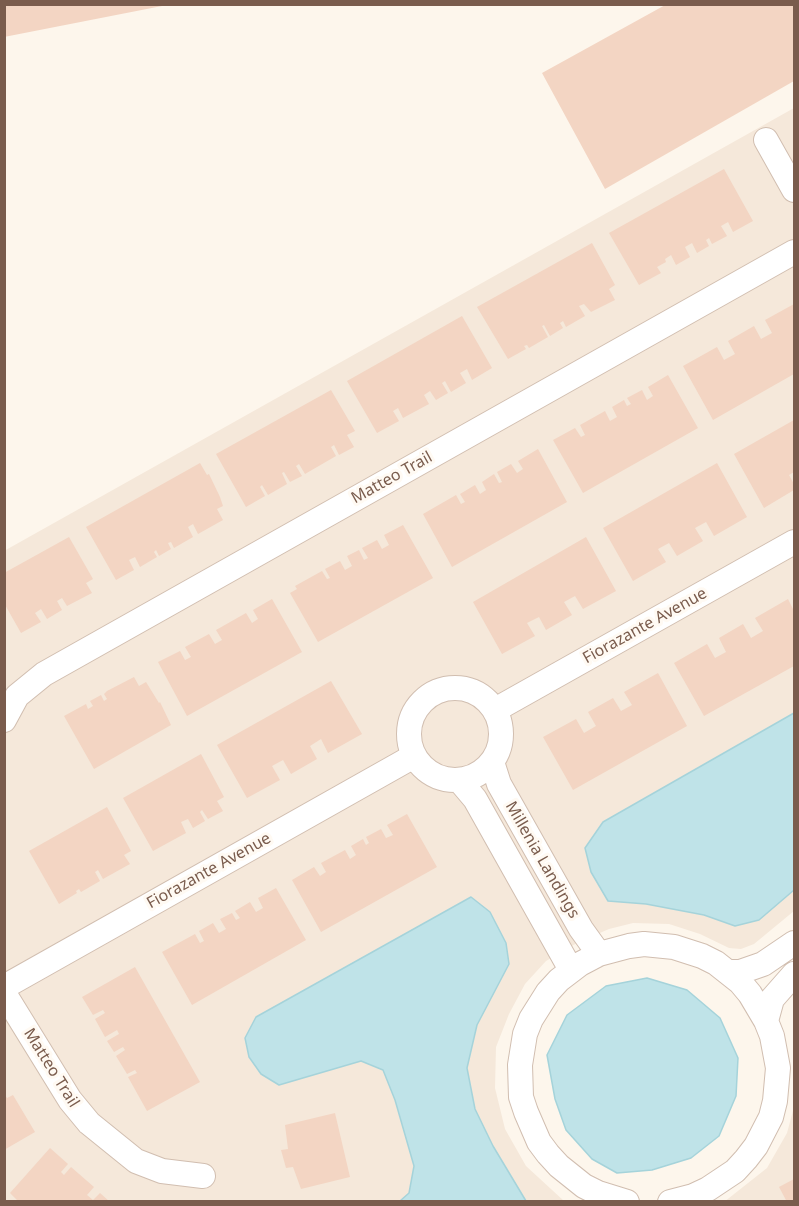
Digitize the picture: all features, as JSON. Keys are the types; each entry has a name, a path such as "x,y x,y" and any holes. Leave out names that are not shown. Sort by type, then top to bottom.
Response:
{"street":[{"path":"766,140 795,190"},
{"name":"Matteo Trail","path":"4,720 17,696 44,674 795,252"},
{"name":"Fiorazante Avenue","path":"495,710 795,542"},
{"path":"450,687 476,692 495,710 500,723 501,737 498,750 492,762 477,774 459,780 446,780 422,767 414,756 409,744 408,730 411,718 417,706 437,690 450,687"},
{"name":"Fiorazante Avenue","path":"4,987 414,756"},
{"name":"Millenia Landings","path":"492,762 499,784 581,929 599,954"},
{"name":"Millenia Landings","path":"459,780 475,799 571,970"},
{"path":"505,851 530,837"},
{"path":"728,972 740,972 763,964 795,943"},
{"path":"627,1202 597,1197 571,1177 548,1154 531,1127 521,1097 520,1065 525,1034 531,1019 543,999 571,970 599,954 636,945 674,947 702,956 728,972 750,994 766,1021 776,1052 778,1085 775,1101 764,1132 747,1159 722,1181 693,1196 670,1202"},
{"path":"766,1021 772,999 795,974"},
{"name":"Matteo Trail","path":"4,993 70,1101 89,1123 136,1161 162,1171 203,1176"}],"shaded area":[{"path":"794,108 794,911 754,944 741,949 729,948 700,934 669,924 633,923 609,929 577,943 546,961 525,984 509,1014 496,1047 495,1088 505,1129 526,1166 564,1201 5,1201 4,551"},
{"path":"794,1107 794,1201 724,1202 767,1168 787,1133"}],"water":[{"path":"794,713 794,890 759,920 735,926 704,915 646,904 608,901 591,872 585,848 603,822"},
{"path":"471,897 490,912 506,943 509,964 477,1025 467,1068 475,1109 493,1146 526,1201 400,1201 409,1193 414,1166 395,1100 383,1070 361,1061 279,1085 261,1074 249,1057 245,1038 256,1017"},
{"path":"647,978 687,990 720,1018 738,1058 736,1096 719,1136 691,1158 652,1170 617,1173 592,1159 566,1130 555,1099 547,1055 567,1015 606,986"}],"building":[{"path":"4,4 162,4 162,6 4,37"},
{"path":"667,4 794,4 794,81 605,189 542,73"},
{"path":"724,169 753,221 733,232 728,222 721,226 727,236 712,244 709,238 706,240 709,246 697,253 692,243 685,247 690,257 676,265 671,255 665,259 666,262 657,267 661,273 639,285 609,233"},
{"path":"592,243 615,285 609,289 615,300 591,312 584,304 579,306 585,316 566,327 563,321 560,323 563,328 550,336 544,325 542,326 548,337 529,348 527,345 524,346 526,349 508,359 477,307"},
{"path":"794,304 794,374 713,420 683,366 717,347 724,360 735,354 728,341 754,326 761,339 772,333 765,320"},
{"path":"462,316 492,368 472,380 467,369 460,373 466,383 451,392 445,381 442,383 448,393 436,400 430,391 424,395 429,404 403,418 398,408 393,411 399,421 377,433 347,381"},
{"path":"668,375 698,428 583,493 553,440 575,428 581,437 585,435 580,425 605,411 610,421 617,417 612,407 624,400 627,406 631,404 627,398 642,390 647,400 653,396 648,387"},
{"path":"331,390 355,431 347,435 354,447 339,455 334,445 331,447 336,456 305,474 299,464 296,466 302,476 290,482 284,472 282,473 287,484 268,495 262,485 260,487 265,496 246,507 216,454"},
{"path":"794,420 794,472 789,475 794,484 794,490 764,508 734,454"},
{"path":"538,449 567,502 452,567 423,514 456,495 461,504 465,502 460,494 475,485 480,494 486,490 482,482 494,474 499,483 502,482 497,472 511,464 517,473 523,469 518,461"},
{"path":"200,463 207,475 209,474 220,497 223,506 217,509 223,520 198,534 193,524 188,527 193,537 174,548 171,542 168,543 171,549 159,556 156,550 154,552 157,557 140,567 135,557 129,560 134,570 116,580 86,527"},
{"path":"717,463 747,517 714,536 706,522 695,528 703,541 677,556 669,543 658,549 666,562 633,581 603,528"},
{"path":"403,525 433,578 318,642 290,593 297,589 295,586 322,571 327,579 330,578 325,569 340,561 345,570 352,566 347,556 359,550 364,560 368,558 362,548 377,540 382,549 389,545 384,535"},
{"path":"69,537 93,579 86,583 92,593 67,606 62,598 57,601 62,610 47,619 41,609 35,613 41,622 21,633 4,603 4,573"},
{"path":"586,537 616,591 583,609 575,596 564,602 572,615 546,630 539,617 527,623 535,636 502,654 473,602"},
{"path":"272,599 302,652 187,716 158,662 180,651 185,660 191,657 185,647 209,634 215,644 222,640 216,630 246,613 252,623 258,619 253,610"},
{"path":"788,599 794,611 794,666 704,716 674,663 707,644 715,658 726,652 719,638 743,624 751,638 763,631 755,618"},
{"path":"658,673 687,726 573,790 543,737 576,719 584,733 596,726 588,712 613,698 621,711 632,705 624,692"},
{"path":"134,677 139,686 146,682 160,702 171,725 94,769 64,716 86,704 88,709 93,706 90,701 101,695 104,701 107,699 104,694 107,691"},
{"path":"331,681 362,734 328,753 321,739 310,746 317,759 291,774 283,760 272,766 280,780 247,798 217,745"},
{"path":"201,754 224,797 217,801 223,811 208,819 202,810 200,812 205,821 193,828 188,819 181,822 186,833 153,851 123,798"},
{"path":"107,807 131,851 124,855 130,864 103,879 98,870 95,872 100,881 81,892 79,889 77,893 59,904 29,851"},
{"path":"407,814 437,867 321,932 292,880 314,867 320,876 326,872 321,863 345,850 350,859 356,855 351,846 363,839 366,845 369,843 366,837 381,829 386,838 393,835 387,825"},
{"path":"276,888 306,940 192,1005 162,952 195,934 200,943 204,941 199,931 213,923 219,933 226,929 220,919 232,913 236,920 240,918 235,911 250,902 256,912 263,908 258,898"},
{"path":"135,967 200,1082 147,1111 128,1077 137,1073 135,1070 127,1074 116,1056 125,1050 123,1047 114,1052 107,1041 119,1034 117,1030 105,1037 95,1019 105,1013 103,1010 93,1015 82,997"},
{"path":"4,1094 7,1098 13,1095 35,1132 4,1150"},
{"path":"335,1113 350,1177 301,1189 293,1167 286,1168 281,1150 288,1149 285,1125"},
{"path":"50,1148 68,1164 61,1172 64,1175 71,1167 94,1187 87,1195 93,1200 100,1193 110,1202 19,1202 10,1193"},
{"path":"794,1179 794,1202 787,1202 779,1187"}]}
